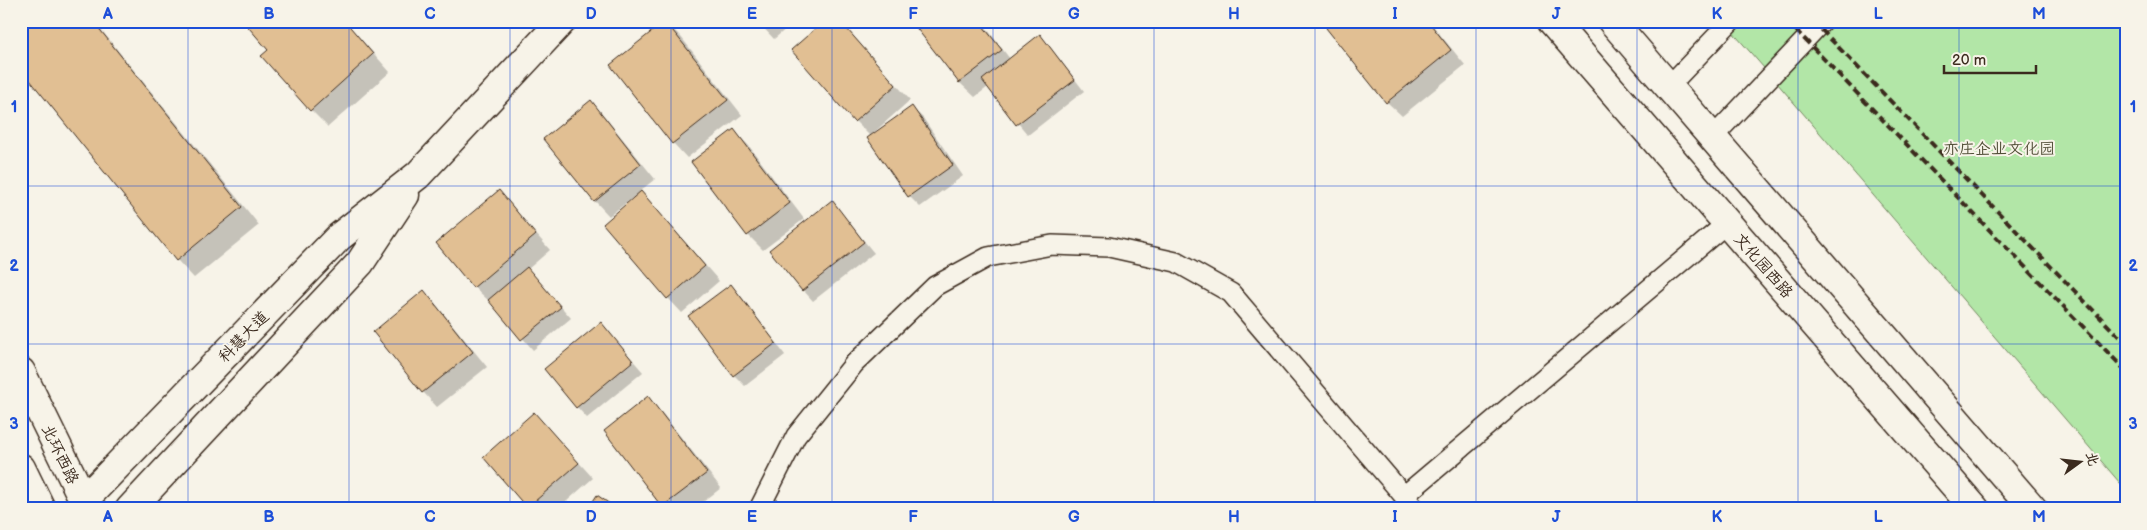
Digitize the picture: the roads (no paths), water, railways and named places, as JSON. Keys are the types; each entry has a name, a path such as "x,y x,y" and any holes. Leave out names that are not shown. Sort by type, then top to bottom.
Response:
{"street":[{"name":"科慧大道","path":"85,506 339,237 418,175 562,21"},
{"name":"文化园西路","path":"1552,21 1975,509"},
{"path":"1612,21 2033,509"},
{"name":"科慧大道","path":"130,509 360,263 418,175"},
{"name":"北环西路","path":"21,372 85,506"},
{"path":"21,468 41,509"}],"lane":[{"path":"1668,87 1731,21"},
{"path":"1713,137 1823,21"},
{"path":"759,509 796,436 854,364 935,286 988,257 1052,245 1109,247 1176,262 1231,293 1409,502 1727,222"}],"railway":[{"path":"1787,21 2126,371"},
{"path":"1813,21 2126,344"}],"park label":[{"name":"亦庄企业文化园","path":"1999,148"}]}
